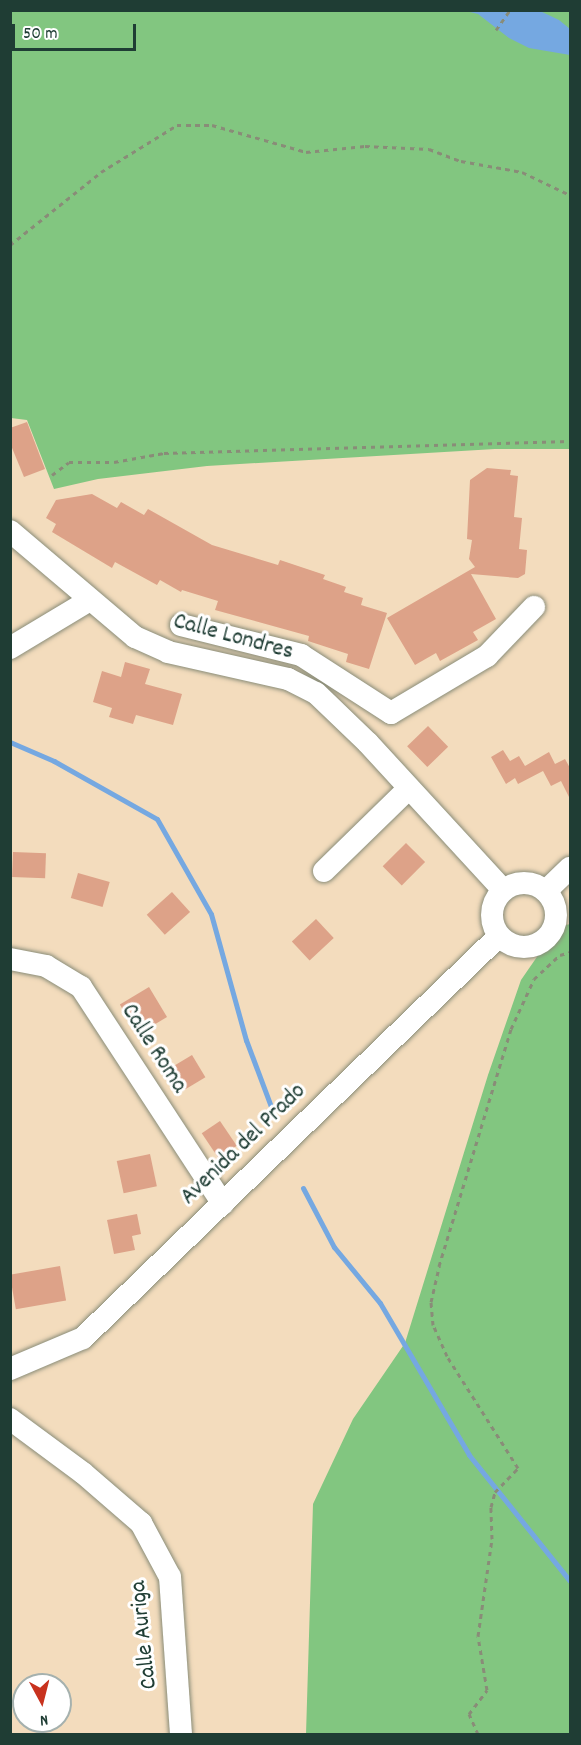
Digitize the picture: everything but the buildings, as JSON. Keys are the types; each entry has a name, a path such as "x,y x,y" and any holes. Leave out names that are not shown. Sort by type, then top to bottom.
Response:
{"street":[{"name":"Calle Londres","path":"10,531 135,637 168,652 288,679 316,693 368,743 502,890"},
{"path":"10,648 90,600"},
{"path":"368,743 391,713 487,656 534,607"},
{"path":"181,626 301,655 391,713"},
{"path":"324,872 408,789"},
{"path":"558,903 532,883 517,883 502,890 492,912 495,929 499,936 518,946 538,944 549,936 556,923 558,903 570,868"},
{"name":"Avenida del Prado","path":"10,1369 84,1338 499,936"},
{"name":"Calle Roma","path":"10,959 46,966 81,987 223,1204"},
{"name":"Calle Auriga","path":"10,1419 83,1473 141,1523 170,1577 182,1734"}],"path":[{"path":"496,30 510,10"},
{"path":"10,245 100,172 177,125 212,125 306,152 366,146 429,149 461,161 522,172 570,195"},
{"path":"52,475 69,462 114,462 164,453 570,441"},
{"path":"478,1734 469,1714 487,1690 478,1636 492,1539 491,1507 495,1492 518,1468 447,1356 433,1325 431,1302 439,1266 511,1029 534,979 560,955 570,952"}],"green space":[{"path":"11,11 570,11 570,449 495,449 207,466 98,479 54,489 27,420 11,418"},
{"path":"570,924 570,1734 306,1734 313,1504 353,1419 405,1343 488,1075 521,980 541,951 566,925"}],"water":[{"path":"466,11 540,11 559,20 570,29 570,55 529,48 509,38 478,14"}],"waterway":[{"path":"10,742 54,761 157,819 211,914 246,1040 272,1109"},
{"path":"303,1188 334,1247 380,1303 469,1455 570,1581"}]}
